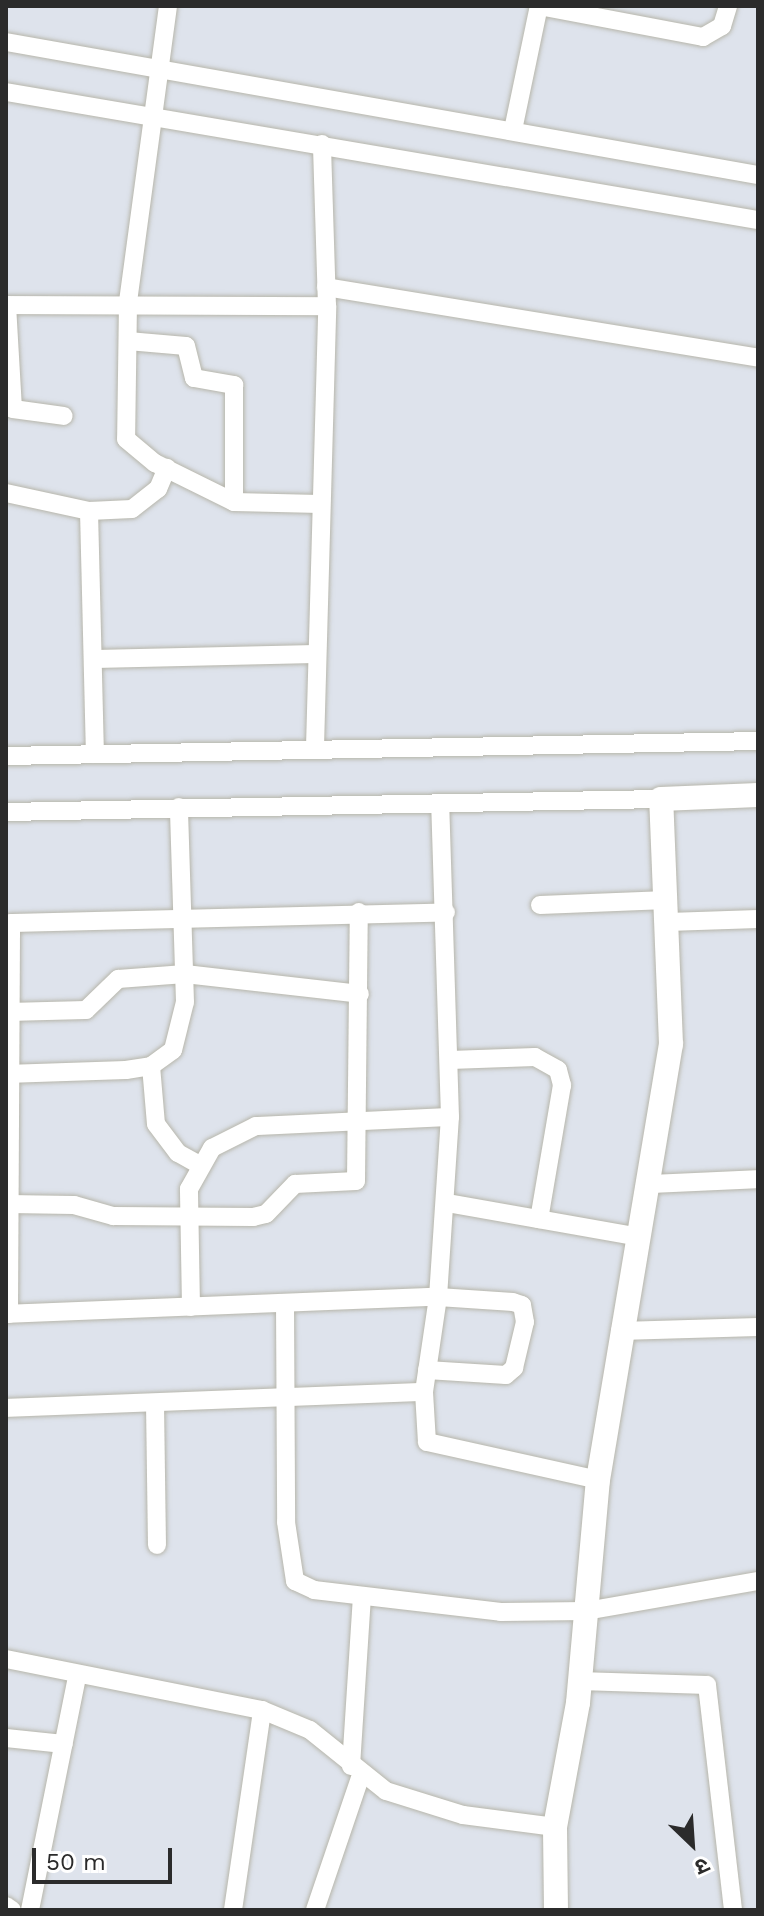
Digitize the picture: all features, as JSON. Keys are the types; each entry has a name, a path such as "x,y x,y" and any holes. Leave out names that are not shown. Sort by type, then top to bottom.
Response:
{"street":[{"path":"168,6 147,116 128,303 126,439 167,468 234,502 320,504"},
{"path":"513,130 539,6 714,35 728,6"},
{"path":"640,25 644,6"},
{"path":"6,42 758,175"},
{"path":"6,92 758,220"},
{"path":"315,747 327,306 322,144"},
{"path":"326,287 758,358"},
{"path":"64,416 13,409 6,305 327,306"},
{"path":"128,341 186,346 194,378 234,385 234,502"},
{"path":"6,493 89,511 146,501 167,468"},
{"path":"89,511 95,754"},
{"path":"93,659 317,654"},
{"path":"6,756 315,747 758,741"},
{"path":"6,812 758,795"},
{"path":"556,1910 555,1827 580,1681 598,1480 620,1331 649,1184 674,1011 661,799"},
{"path":"440,803 446,912 450,1117 447,1203 438,1297 424,1392 423,1433 435,1447 598,1480"},
{"path":"7,1074 151,1066 173,1050 184,1024 179,807"},
{"path":"540,905 758,919"},
{"path":"8,1204 186,1218 266,1214 295,1184 356,1181 362,1119 359,912"},
{"path":"427,1370 506,1375 522,1342 522,1305 438,1297 8,1314 8,932 19,918 446,912"},
{"path":"8,1012 86,1010 118,979 185,974 360,994"},
{"path":"450,1060 535,1057 558,1070 562,1085 539,1219"},
{"path":"151,1066 156,1124 178,1153 200,1165"},
{"path":"191,1307 186,1218 200,1165 230,1134 256,1126 450,1117"},
{"path":"649,1184 758,1179"},
{"path":"447,1203 640,1237"},
{"path":"285,1303 284,1397 289,1569 314,1590 501,1612 586,1611 758,1581"},
{"path":"620,1331 758,1327"},
{"path":"6,1408 424,1392"},
{"path":"155,1403 157,1545"},
{"path":"315,1910 356,1771 362,1596"},
{"path":"6,1659 77,1677 262,1710 310,1730 356,1771 426,1805 555,1827"},
{"path":"30,1910 77,1677"},
{"path":"580,1681 707,1685 733,1910"},
{"path":"233,1910 262,1710"},
{"path":"6,1738 64,1744"},
{"path":"6,1906 12,1910"}]}
